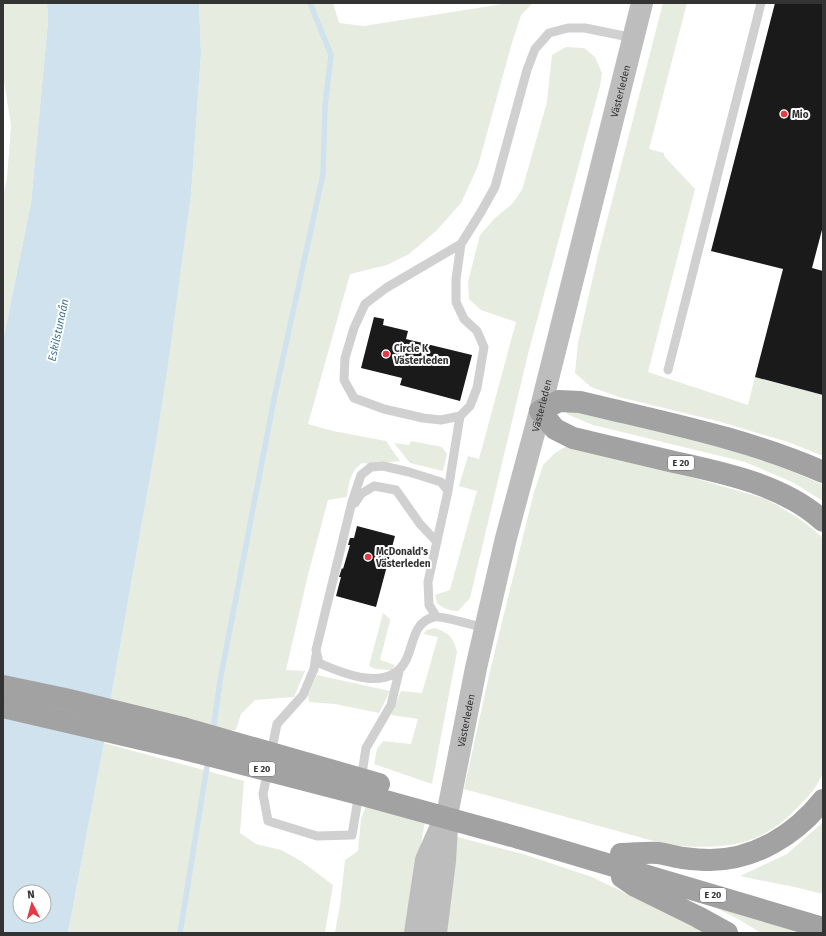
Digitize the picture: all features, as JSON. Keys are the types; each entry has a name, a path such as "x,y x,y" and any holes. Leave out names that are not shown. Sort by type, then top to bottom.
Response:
{"highway":[{"path":"540,411 559,401 580,402 725,438 796,460 823,472"},
{"name":"E 20","path":"540,411 555,429 574,438 728,474 763,486 799,504 823,521"},
{"name":"E 20","path":"3,686 65,699 183,728 612,858 823,928"},
{"name":"E 20","path":"3,707 253,766 367,796 521,831"},
{"name":"E 20","path":"612,858 658,854 711,860 733,858 757,851 778,840 798,826 823,800"},
{"name":"E 20","path":"612,858 823,913"},
{"name":"E 20","path":"612,858 636,886 727,933"}],"main road":[{"name":"Västerleden","path":"436,933 445,861 448,810 486,628 506,538 540,411 642,3"},
{"name":"Västerleden","path":"415,933 426,860 448,810"}],"lane":[{"path":"668,370 761,3"},
{"path":"461,244 386,288 365,304 354,328 345,358 344,380 354,398 384,409 424,418 441,420 460,416 470,406 476,388 484,347 477,331 464,319 456,302 456,279 461,244 495,187 527,70 535,49 549,34 568,28 585,28 634,38"},
{"path":"436,616 429,605 428,582 448,491 460,416"},
{"path":"448,491 441,482 383,466 371,467 361,475 350,510 316,650 314,669 303,695 277,724 263,794 268,821 317,836 352,836 366,748 391,705 399,672 407,660 414,634 422,622 436,616 486,628"},
{"path":"350,510 361,494 374,486 396,490 420,524 437,542"},
{"path":"316,650 319,663 333,669 355,675 375,680 389,677 399,672"}],"shaded area":[{"path":"3,3 47,3 48,21 31,203 3,341 3,197 7,178 11,126 3,74"},
{"path":"199,3 333,3 339,23 364,26 509,3 533,3 521,15 478,166 461,203 436,231 409,254 387,265 350,274 308,424 333,431 386,441 400,461 371,464 362,463 355,470 349,482 347,497 328,500 308,575 286,670 305,671 294,697 255,700 241,714 236,730 221,731 110,703 156,444 191,195 201,54"},
{"path":"663,3 687,3 649,149 664,153 664,156 695,189 648,372 748,405 755,377 823,395 823,456 791,443 721,422 619,397 591,387 575,373 578,343 598,255"},
{"path":"566,47 584,48 595,57 602,73 600,86 528,354 470,598 458,611 452,610 444,608 437,603 435,595 450,590 477,491 459,486 468,456 479,459 516,322 481,310 469,299 468,282 480,235 495,218 512,204 522,190 547,102 552,55"},
{"path":"569,411 594,415 681,437 739,453 768,463 823,485 823,501 792,482 745,462 593,425 566,413"},
{"path":"411,441 442,447 447,454 443,471 410,463 394,443 409,445"},
{"path":"580,445 763,498 779,506 809,526 823,538 823,773 814,788 795,810 781,823 753,839 723,846 672,846 464,789 490,671 533,496 543,465 555,453 565,447"},
{"path":"383,613 390,619 390,621 380,660 395,665 392,670 375,669 369,666"},
{"path":"435,628 444,632 450,637 457,652 432,784 374,764 377,749 383,741 411,744 418,719 391,715 401,691 422,693 438,637 423,634 427,630"},
{"path":"317,675 390,691 379,713 335,704 309,702 308,695"},
{"path":"104,743 244,781 240,833 256,844 281,850 301,861 333,885 325,933 68,933"},
{"path":"366,806 425,821 406,933 335,933 345,860 358,851 361,819"},
{"path":"823,822 823,894 740,876 787,854"},
{"path":"457,837 523,854 592,877 707,933 445,933"},
{"path":"691,895 807,933 761,933 740,920"}],"water":[{"name":"Eskilstunaån","path":"47,3 199,3 201,54 191,195 169,357 156,444 104,743 68,933 3,933 3,341 31,203 48,21"}],"building":[{"name":"Mio","path":"775,3 823,3 823,226 812,268 823,271 823,395 755,377 783,269 711,251"},
{"path":"374,317 384,319 383,325 408,331 406,339 472,355 460,401 400,385 402,378 361,368"},
{"name":"McDonald's Västerleden","path":"357,526 395,536 376,607 336,596 341,577 339,577 350,545 348,545 350,538 354,538"}],"waterway":[{"path":"213,731 220,681 274,399 323,174 325,106 331,55 310,3"},
{"path":"180,933 208,760"}],"place":[{"name":"Mio","path":"784,114"},
{"name":"Circle K Västerleden","path":"386,354"},
{"name":"McDonald's Västerleden","path":"368,557"}]}
